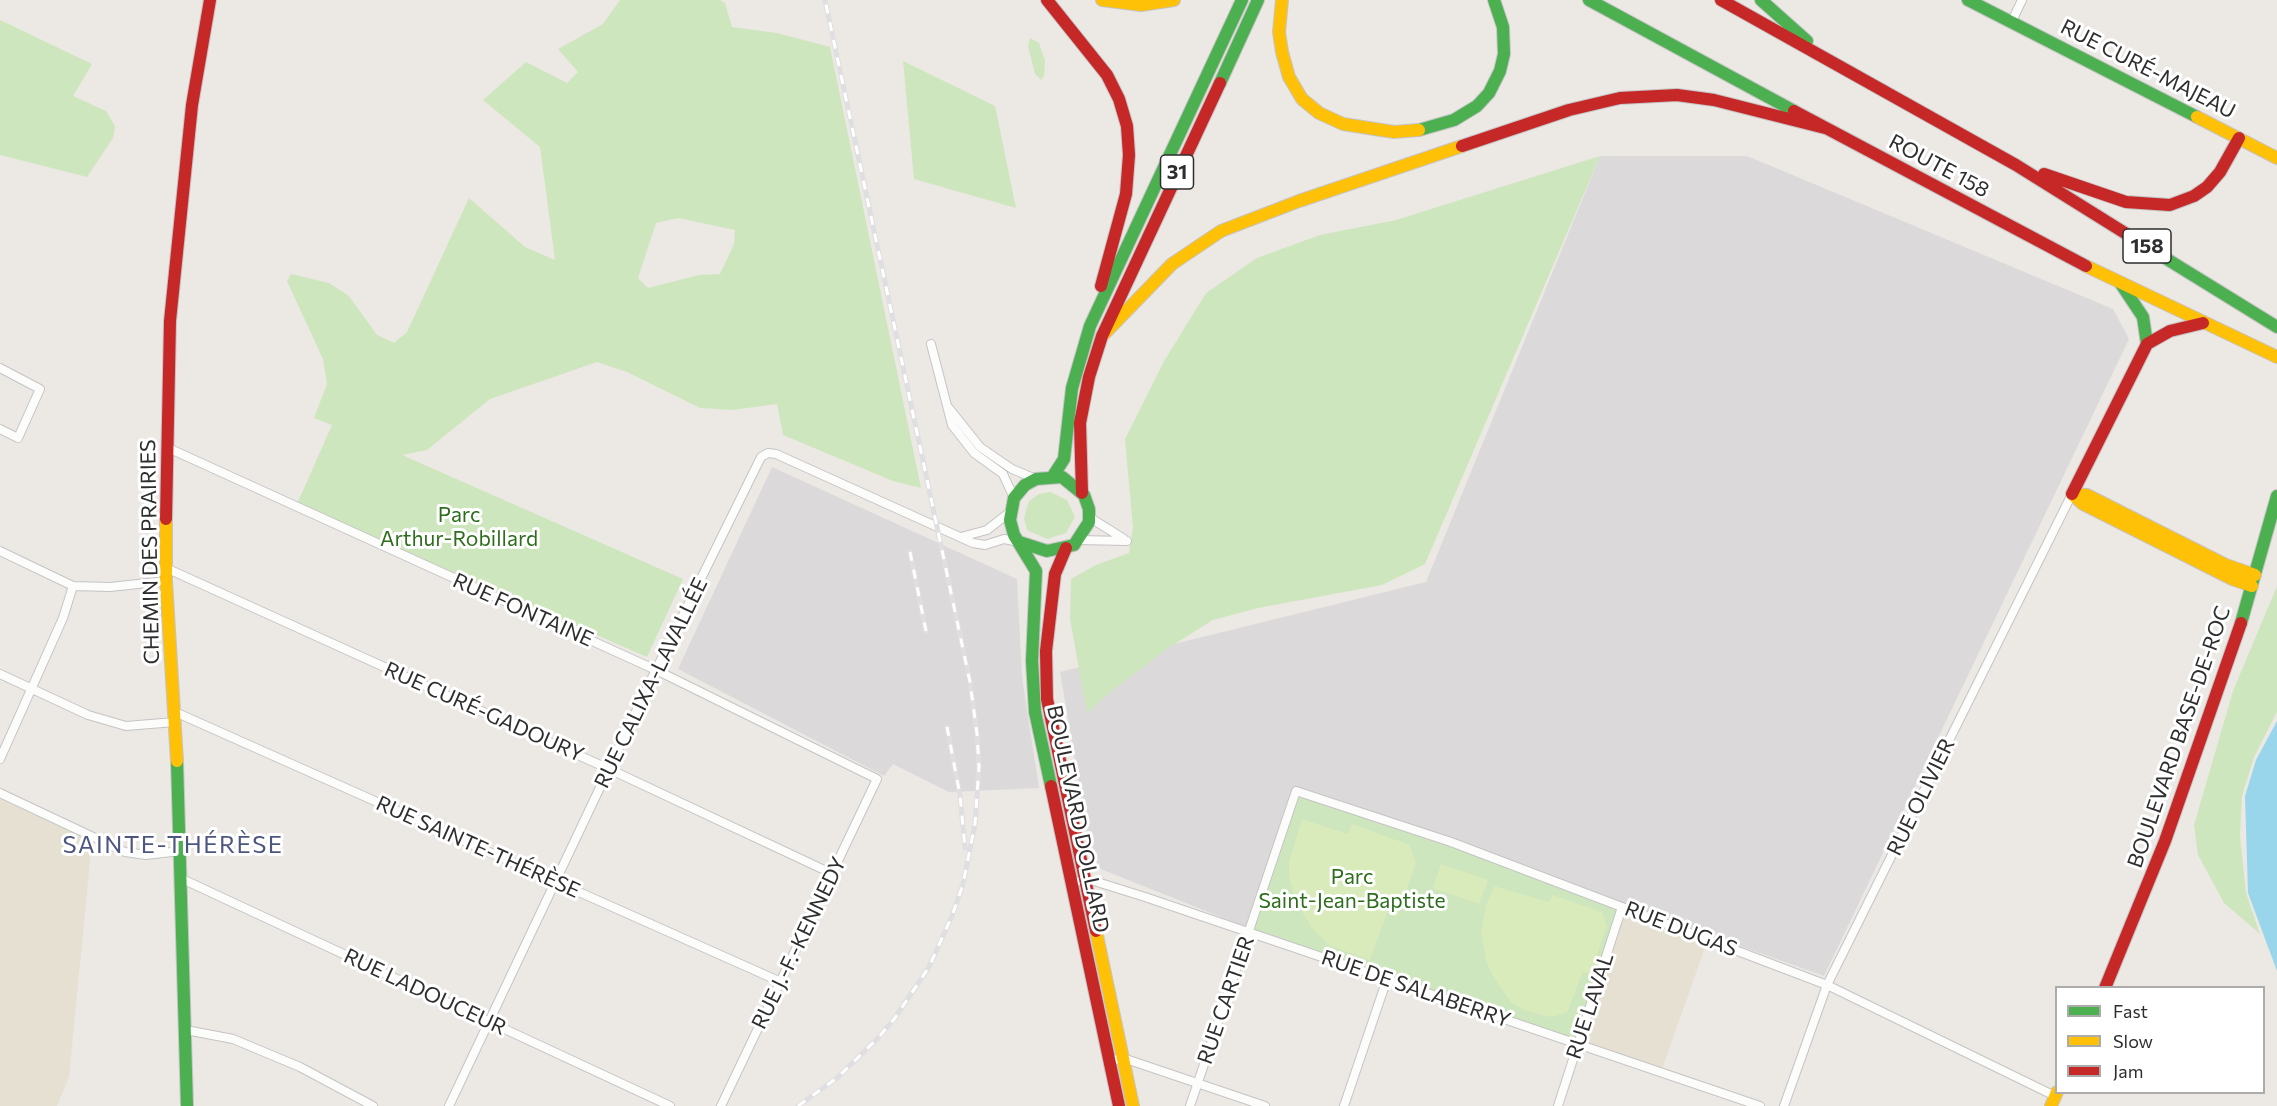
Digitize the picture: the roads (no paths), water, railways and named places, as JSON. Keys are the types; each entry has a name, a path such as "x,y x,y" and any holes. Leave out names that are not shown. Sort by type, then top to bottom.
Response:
{"main road":[{"name":"CHEMIN DES PRAIRIES","path":"187,1106 175,717 166,581 166,447 170,321 192,105 210,0"},
{"path":"1047,0 1107,75 1119,99 1127,126 1129,155 1126,194 1090,326"},
{"path":"1102,0 1141,5 1174,0"},
{"name":"31","path":"1053,476 1064,459 1072,388 1090,326 1242,0"},
{"name":"31","path":"1082,493 1080,423 1089,377 1101,336 1258,0"},
{"path":"1282,0 1279,23 1281,52 1289,77 1302,99 1319,113 1343,124 1394,132 1425,129 1454,120 1477,106 1489,93 1500,71 1504,54 1503,27 1494,0"},
{"name":"ROUTE 158","path":"1589,0 2121,284 2277,357"},
{"name":"ROUTE 158","path":"1721,0 2016,165 2277,327"},
{"path":"1761,0 1825,57"},
{"name":"RUE CURÉ-MAJEAU","path":"1968,0 2277,158"},
{"path":"1101,336 1172,264 1221,231 1299,201 1575,108 1631,96 1677,95 1714,100 1825,128"},
{"path":"2016,165 2126,202 2166,206 2187,200 2207,187 2220,172 2239,138"},
{"path":"2121,284 2143,317 2147,344"},
{"path":"2203,323 2170,331 2147,344 2072,494 2083,504 2232,579 2254,580"},
{"path":"1053,476 1064,478 1082,493 1087,501 1089,517 1080,540 1066,548 1047,551 1019,542 1011,527 1010,512 1014,498 1025,485 1036,479 1053,476"},
{"name":"BOULEVARD BASE-DE-ROC","path":"2105,986 2163,847 2254,580 2277,495"},
{"name":"BOULEVARD DOLLARD","path":"1019,542 1033,562 1037,576 1032,648 1035,712 1119,1106"},
{"name":"BOULEVARD DOLLARD","path":"1066,548 1054,574 1046,651 1046,689 1052,734 1133,1106"}],"street":[{"path":"2012,21 2022,0"},
{"path":"931,344 950,421 959,436 978,457 1003,474 1014,498"},
{"path":"0,368 40,390 18,438 0,429"},
{"path":"945,400 966,432 980,447 1012,470 1036,479"},
{"name":"RUE FONTAINE","path":"166,447 656,670 877,779"},
{"name":"RUE CALIXA-LAVALLÉE","path":"449,1106 656,670 758,461 763,455 777,454 977,545 1004,539 1019,542"},
{"name":"RUE OLIVIER","path":"1784,1106 1827,985 2072,494"},
{"path":"958,537 983,532 1010,512"},
{"path":"1080,540 1127,541 1089,517"},
{"path":"0,551 73,586 110,588 166,581"},
{"name":"RUE CURÉ-GADOURY","path":"166,568 609,769 833,874"},
{"path":"0,759 63,618 73,586"},
{"path":"0,674 88,715 126,726 175,717"},
{"name":"RUE SAINTE-THÉRÈSE","path":"175,717 557,882 781,982"},
{"name":"RUE J.-F.-KENNEDY","path":"721,1106 877,779"},
{"name":"RUE DUGAS","path":"1296,791 1451,842 1827,985 2054,1098"},
{"name":"RUE CARTIER","path":"1190,1106 1296,791"},
{"path":"0,793 125,852 146,855 180,851"},
{"name":"RUE LADOUCEUR","path":"180,878 670,1106"},
{"name":"RUE DE SALABERRY","path":"1071,883 1094,881 1145,897 1760,1106"},
{"name":"RUE LAVAL","path":"1558,1106 1622,907"},
{"path":"1344,1106 1387,979"},
{"path":"184,1033 191,1030 233,1040 300,1067 373,1106"},
{"path":"1109,1060 1123,1058 1265,1106"}],"water":[{"path":"2277,721 2277,971 2248,893 2245,796 2256,760"}],"railway":[{"path":"798,1106 837,1078 878,1038 895,1018 929,967 952,916 963,884 975,824 979,767 970,682 825,0"},
{"path":"910,552 926,631"},
{"path":"947,727 960,795 965,848"}],"district":[{"name":"SAINTE-THÉRÈSE","path":"173,845"}],"park label":[{"name":"Parc Arthur-Robillard","path":"459,527"},
{"name":"Parc Saint-Jean-Baptiste","path":"1352,889"}]}
